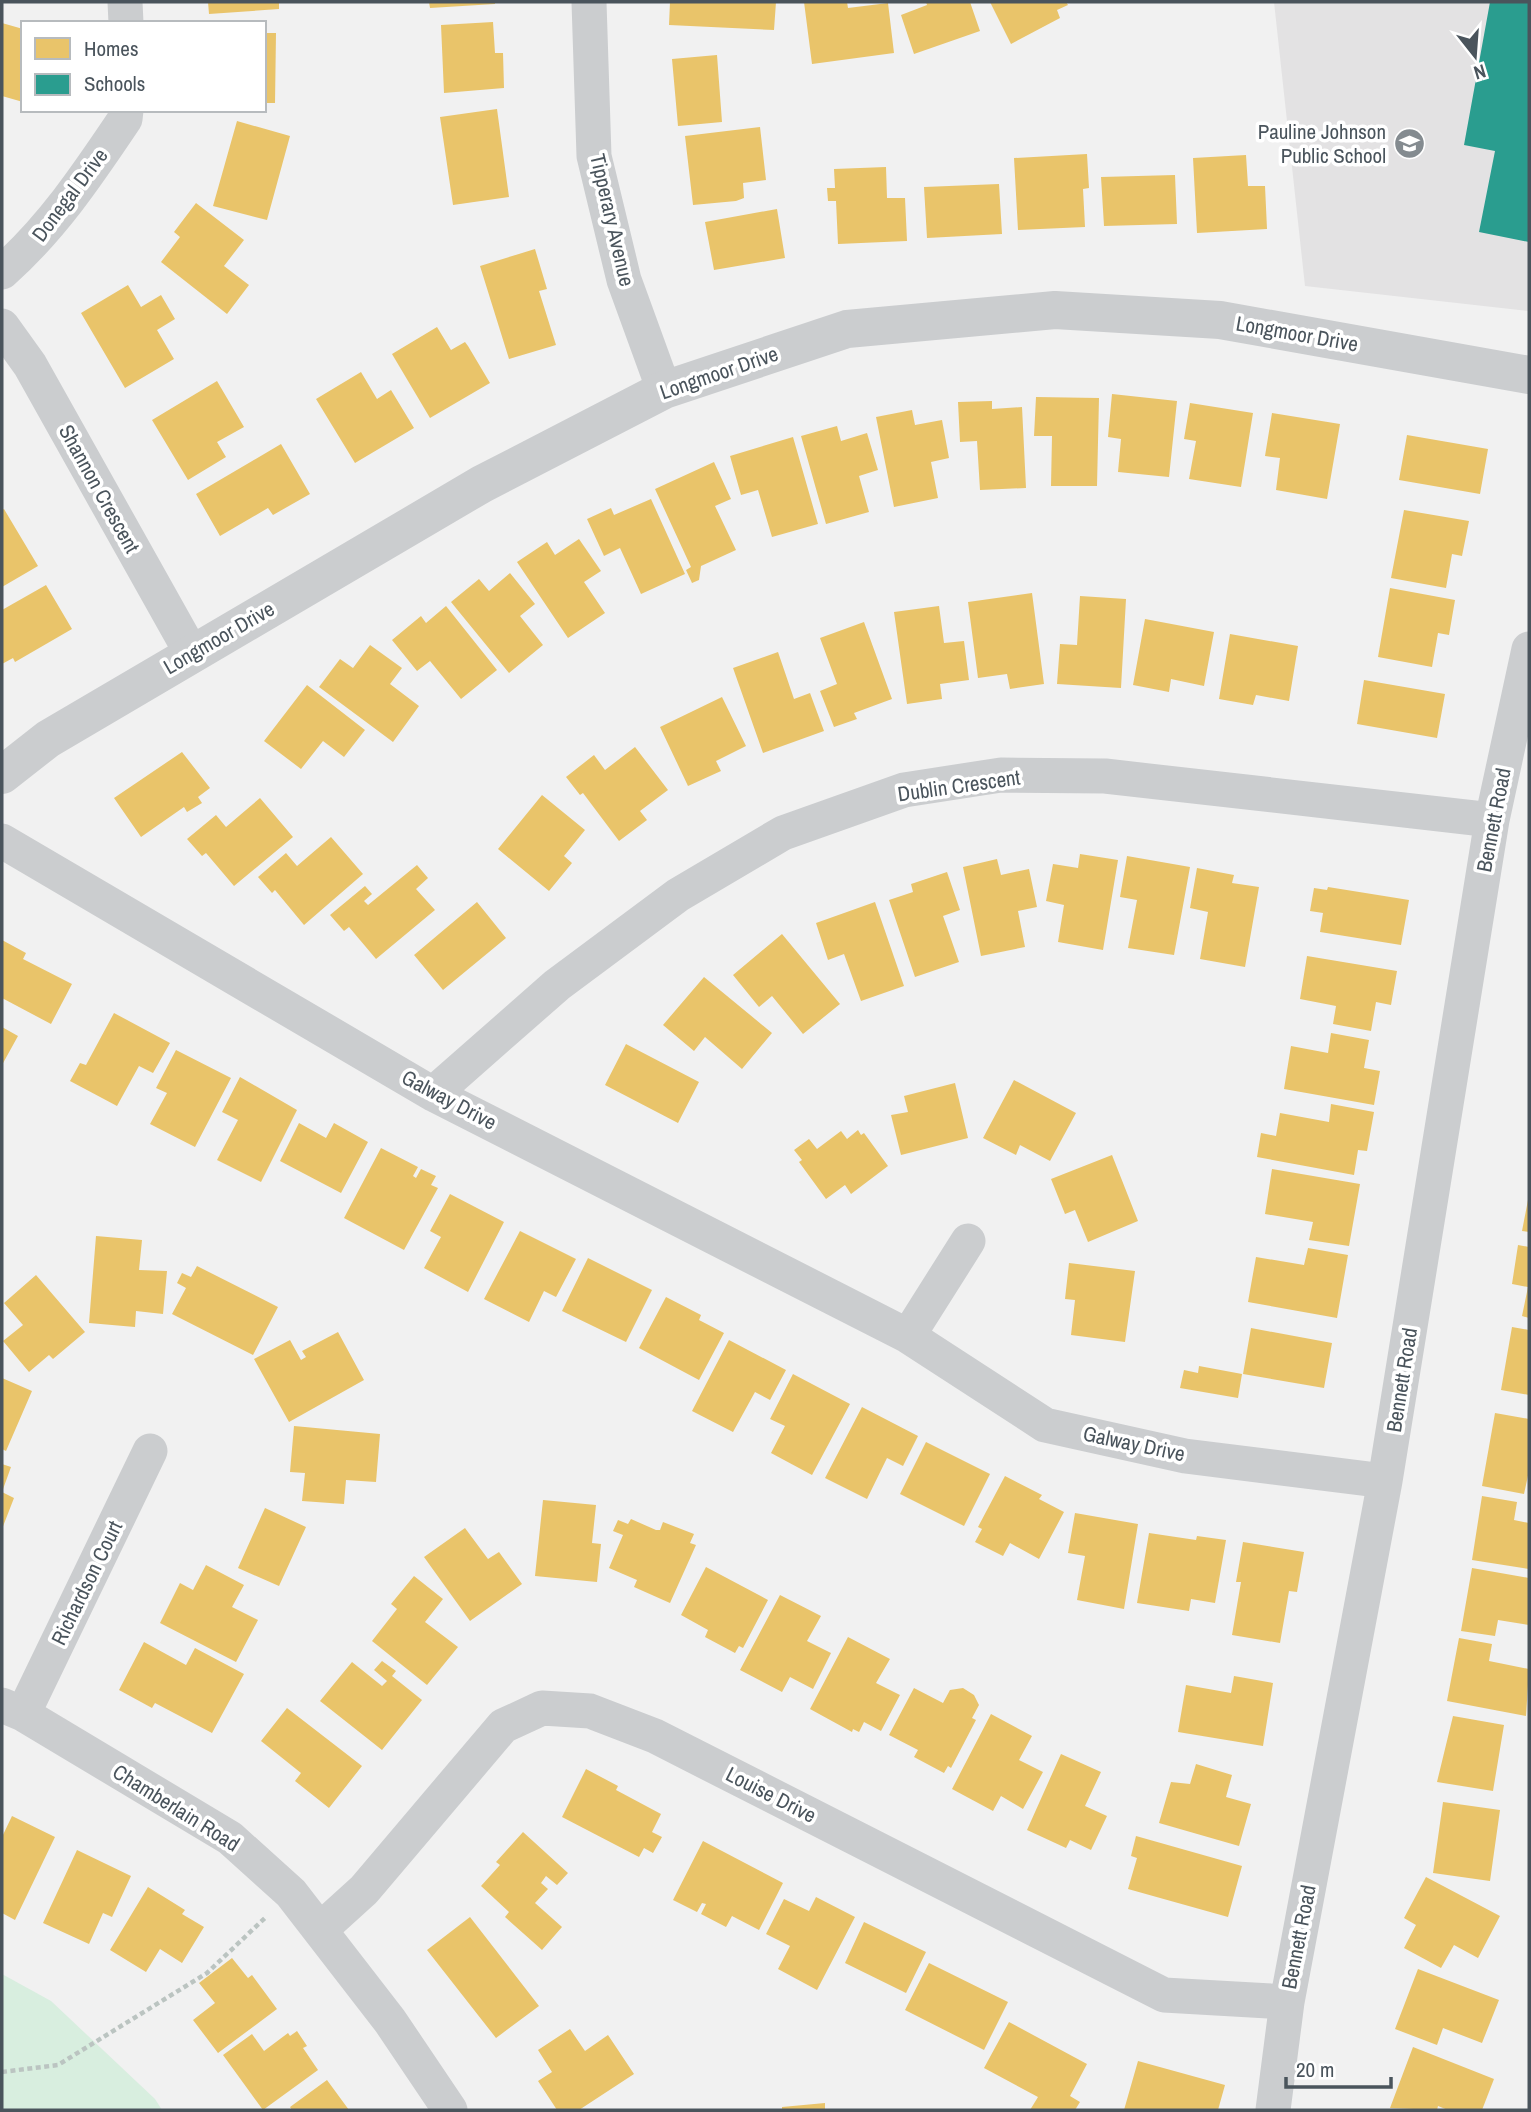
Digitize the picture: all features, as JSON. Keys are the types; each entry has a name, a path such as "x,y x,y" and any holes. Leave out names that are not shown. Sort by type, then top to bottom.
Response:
{"street":[{"path":"125,2 126,21"},
{"name":"Tipperary Avenue","path":"589,2 594,156 624,280 664,390"},
{"name":"Donegal Drive","path":"2,272 31,247 82,183 125,119 125,112"},
{"name":"Longmoor Drive","path":"2,775 48,738 482,484 664,390 847,329 1055,310 1220,320 1529,375"},
{"name":"Shannon Crescent","path":"2,326 30,365 192,654"},
{"name":"Bennett Road","path":"1273,2110 1287,2002 1385,1481 1492,820 1529,649"},
{"name":"Dublin Crescent","path":"433,1094 557,985 678,895 783,832 904,790 1001,775 1105,776 1492,820"},
{"name":"Galway Drive","path":"2,841 433,1094 908,1336 1045,1424 1185,1456 1385,1481"},
{"path":"908,1336 968,1241"},
{"name":"Richardson Court","path":"13,1710 150,1451"},
{"name":"Louise Drive","path":"321,1928 364,1890 503,1726 542,1708 590,1711 655,1736 1164,1995 1287,2002"},
{"name":"Chamberlain Road","path":"13,1710 229,1838 291,1893 321,1928 450,2110"}],"path":[{"path":"2,2072 58,2065 207,1973 291,1893"}],"shaded area":[{"name":"Pauline Johnson Public School","path":"1274,2 1529,2 1529,311 1305,286"}],"green space":[{"path":"2,1974 51,2001 155,2099 162,2110 2,2110"}],"building: Homes":[{"path":"208,2 279,2 279,9 209,14"},
{"path":"429,2 495,2 495,4 430,8"},
{"path":"670,2 776,2 774,30 669,25"},
{"path":"804,2 847,2 848,8 888,3 894,53 812,64"},
{"path":"926,2 970,2 980,31 914,54 901,15 927,5"},
{"path":"990,2 1066,2 1068,5 1057,10 1060,18 1011,44"},
{"path":"493,22 495,53 503,53 504,88 444,93 441,25"},
{"path":"2,23 21,28 21,101 2,96"},
{"path":"266,33 276,33 275,103 266,103"},
{"path":"717,55 722,122 678,126 672,59"},
{"path":"497,109 509,197 453,205 440,117"},
{"path":"237,121 290,136 267,220 213,206"},
{"path":"760,127 766,180 743,183 744,198 736,201 693,205 685,136"},
{"path":"1087,154 1089,188 1083,189 1085,227 1018,230 1014,158"},
{"path":"1246,155 1248,186 1265,186 1267,229 1197,233 1193,158"},
{"path":"886,167 887,198 905,198 907,241 838,244 836,201 828,201 827,188 835,188 834,169"},
{"path":"1175,175 1177,224 1104,226 1101,177"},
{"path":"999,184 1002,234 927,238 924,187"},
{"path":"196,203 244,240 224,266 249,285 227,314 161,262 180,237 174,232"},
{"path":"777,209 785,258 714,270 705,222"},
{"path":"535,249 547,289 539,291 556,345 509,359 480,266"},
{"path":"128,285 141,307 161,295 175,319 157,330 174,359 125,388 81,313"},
{"path":"437,327 451,350 465,342 490,383 430,418 392,354"},
{"path":"361,372 377,399 391,390 414,428 355,463 316,399"},
{"path":"217,381 244,427 217,442 226,457 188,480 152,420"},
{"path":"1112,394 1177,401 1169,477 1118,472 1121,439 1108,437"},
{"path":"1036,397 1099,398 1097,486 1051,486 1052,436 1034,436"},
{"path":"992,401 992,409 1022,407 1026,488 980,490 977,441 960,442 958,402"},
{"path":"1190,403 1253,413 1241,487 1189,479 1196,441 1184,439"},
{"path":"912,410 915,425 942,420 949,458 931,462 938,498 894,507 876,417"},
{"path":"1272,413 1340,424 1327,499 1276,490 1280,458 1265,456"},
{"path":"837,426 841,441 867,433 878,470 859,476 869,512 826,524 801,436"},
{"path":"1407,435 1488,449 1480,494 1399,480"},
{"path":"793,437 818,524 772,537 758,490 741,495 730,456"},
{"path":"281,444 310,494 273,515 268,508 220,536 196,494"},
{"path":"714,462 731,499 715,506 736,550 701,566 699,580 692,583 686,570 691,567 655,489"},
{"path":"651,499 685,574 641,594 620,548 604,556 587,519 611,508 614,515"},
{"path":"4,509 38,566 2,587 2,510"},
{"path":"1404,510 1469,521 1462,556 1452,554 1446,588 1391,578"},
{"path":"579,539 601,571 584,582 605,613 568,638 517,562 547,542 555,555"},
{"path":"510,573 535,604 520,616 543,645 509,673 451,602 479,579 489,591"},
{"path":"46,585 72,629 15,662 13,658 2,664 2,610"},
{"path":"1390,588 1455,600 1449,635 1438,633 1432,667 1378,657"},
{"path":"1032,593 1044,684 1010,689 1007,674 978,678 968,602"},
{"path":"1080,596 1126,599 1121,688 1057,684 1060,644 1077,645"},
{"path":"446,606 497,670 461,699 430,661 417,671 392,640 421,616 426,623"},
{"path":"939,606 944,643 964,641 969,680 940,684 942,699 907,704 894,612"},
{"path":"1145,619 1214,632 1204,686 1171,679 1169,692 1133,685"},
{"path":"864,622 892,699 854,713 857,719 834,727 820,691 837,684 820,638"},
{"path":"1230,634 1298,646 1289,701 1256,695 1253,705 1219,699"},
{"path":"370,645 402,668 390,684 419,706 393,742 319,687 340,659 353,668"},
{"path":"778,652 794,699 810,693 824,731 763,753 733,668"},
{"path":"1364,680 1445,694 1437,738 1357,724"},
{"path":"307,685 365,730 344,757 323,741 301,769 264,741"},
{"path":"722,697 746,746 716,761 721,771 688,786 660,727"},
{"path":"635,747 668,790 640,811 647,820 619,841 583,793 580,795 566,777 594,755 605,770"},
{"path":"182,752 210,788 198,797 202,803 187,812 184,807 141,837 114,798"},
{"path":"542,795 585,830 564,856 572,863 549,891 498,849"},
{"path":"260,798 293,837 234,886 206,853 202,856 187,839 216,815 226,827"},
{"path":"331,837 363,874 304,925 275,890 272,893 258,877 286,853 297,866"},
{"path":"1080,854 1118,860 1103,950 1058,942 1064,905 1046,901 1053,864 1078,868"},
{"path":"1127,856 1190,867 1174,955 1128,948 1137,900 1120,897"},
{"path":"997,859 1001,875 1029,869 1037,907 1018,911 1025,947 981,956 963,867"},
{"path":"417,865 428,878 416,889 435,910 376,959 349,927 344,931 330,915 365,886 372,894 364,901 368,905"},
{"path":"1197,868 1234,875 1232,883 1259,887 1245,967 1200,959 1208,912 1190,908"},
{"path":"947,872 960,910 943,916 959,962 915,977 889,900 913,892 911,884"},
{"path":"1328,887 1409,900 1401,945 1320,932 1323,913 1310,911 1314,888 1327,890"},
{"path":"477,902 506,938 443,990 414,955"},
{"path":"875,902 904,986 861,1001 844,954 828,960 816,923"},
{"path":"782,934 840,1004 803,1034 772,996 759,1007 733,975"},
{"path":"2,940 26,953 23,959 72,984 51,1024 2,998"},
{"path":"1307,956 1397,971 1391,1005 1376,1002 1371,1031 1333,1024 1336,1006 1300,999"},
{"path":"704,977 772,1033 742,1069 705,1037 694,1051 663,1025"},
{"path":"114,1013 170,1043 153,1073 139,1066 117,1106 70,1081 80,1063 86,1065"},
{"path":"2,1027 18,1036 2,1065"},
{"path":"1331,1033 1369,1040 1364,1068 1380,1071 1374,1105 1284,1089 1291,1046 1328,1053"},
{"path":"626,1044 699,1082 678,1123 605,1085"},
{"path":"176,1050 231,1078 195,1147 150,1124 167,1093 156,1088"},
{"path":"240,1077 297,1110 261,1182 217,1160 238,1120 222,1112"},
{"path":"1014,1080 1076,1113 1050,1161 1020,1145 1016,1155 983,1138"},
{"path":"955,1083 968,1138 901,1155 891,1115 908,1112 904,1096"},
{"path":"1331,1104 1374,1112 1367,1151 1358,1150 1354,1175 1257,1157 1261,1133 1276,1136 1280,1113 1329,1122"},
{"path":"299,1123 326,1138 334,1123 368,1142 341,1193 280,1161"},
{"path":"858,1130 861,1135 864,1133 888,1166 851,1194 845,1185 826,1199 799,1162 802,1160 794,1150 809,1139 817,1149 841,1131 847,1139"},
{"path":"381,1148 418,1167 413,1176 416,1178 421,1169 436,1176 431,1185 438,1188 404,1250 344,1218"},
{"path":"1112,1155 1138,1221 1088,1242 1075,1210 1065,1214 1051,1179"},
{"path":"1272,1169 1360,1184 1349,1246 1309,1240 1313,1222 1265,1214"},
{"path":"450,1194 504,1222 468,1292 424,1268 441,1237 430,1231"},
{"path":"1529,1200 1529,1232 1522,1231"},
{"path":"520,1231 576,1259 556,1297 544,1291 529,1322 484,1299"},
{"path":"96,1236 142,1240 139,1270 167,1271 163,1314 136,1311 135,1327 89,1323"},
{"path":"1518,1245 1529,1247 1529,1318 1522,1316 1528,1287 1512,1284"},
{"path":"1308,1248 1348,1255 1337,1318 1248,1302 1256,1257 1304,1265"},
{"path":"588,1258 652,1290 626,1342 562,1311"},
{"path":"1069,1263 1135,1271 1125,1342 1071,1335 1075,1300 1065,1299"},
{"path":"197,1266 278,1307 253,1355 172,1314 186,1288 177,1283 182,1273 191,1277"},
{"path":"36,1275 85,1332 53,1359 49,1355 29,1372 3,1341 23,1325 4,1303"},
{"path":"666,1297 701,1315 699,1320 724,1333 699,1380 639,1348"},
{"path":"1512,1327 1529,1330 1529,1395 1501,1390"},
{"path":"1251,1328 1332,1343 1324,1388 1243,1374"},
{"path":"338,1332 364,1380 289,1422 254,1359 290,1340 301,1360 306,1357 302,1351"},
{"path":"729,1340 786,1370 770,1400 755,1392 733,1432 692,1411"},
{"path":"1199,1366 1242,1374 1238,1398 1180,1388 1184,1370 1198,1373"},
{"path":"793,1374 850,1404 812,1475 771,1453 785,1426 770,1419"},
{"path":"2,1378 32,1391 6,1451 2,1449"},
{"path":"862,1407 918,1436 903,1466 887,1458 867,1499 825,1478"},
{"path":"1495,1413 1529,1419 1529,1471 1524,1494 1482,1486"},
{"path":"294,1426 380,1434 376,1482 346,1480 344,1504 302,1501 305,1473 290,1472"},
{"path":"926,1442 990,1474 964,1526 900,1494"},
{"path":"2,1464 11,1467 2,1492"},
{"path":"1005,1476 1042,1495 1039,1499 1064,1512 1039,1559 1010,1543 1003,1556 975,1542 982,1529 978,1527"},
{"path":"2,1492 14,1498 2,1529"},
{"path":"1482,1496 1517,1502 1514,1520 1529,1523 1529,1569 1472,1560"},
{"path":"543,1500 596,1505 592,1543 601,1544 597,1582 535,1576"},
{"path":"265,1508 306,1527 279,1586 238,1568"},
{"path":"1075,1513 1138,1524 1124,1609 1077,1600 1085,1556 1068,1553"},
{"path":"631,1519 656,1530 660,1530 663,1522 694,1534 690,1543 696,1545 670,1603 634,1587 637,1580 609,1568 623,1535 613,1531 618,1520 628,1524"},
{"path":"465,1528 488,1559 499,1552 522,1584 470,1621 424,1557"},
{"path":"1149,1533 1196,1540 1197,1536 1226,1540 1215,1603 1191,1599 1189,1611 1137,1603"},
{"path":"1243,1542 1304,1552 1297,1592 1289,1591 1280,1643 1232,1635 1241,1582 1236,1582"},
{"path":"206,1565 244,1585 232,1607 258,1620 236,1662 160,1623 180,1583 193,1590"},
{"path":"706,1567 768,1600 743,1648 739,1646 735,1653 705,1637 708,1630 681,1615"},
{"path":"1472,1568 1529,1578 1529,1625 1498,1620 1495,1636 1461,1631"},
{"path":"414,1576 443,1599 425,1622 458,1647 427,1685 372,1641 397,1609 391,1604"},
{"path":"780,1595 821,1616 807,1641 831,1653 813,1689 790,1677 782,1692 740,1670"},
{"path":"848,1637 890,1659 876,1683 900,1695 881,1731 864,1722 859,1732 853,1729 852,1732 810,1709"},
{"path":"1459,1638 1492,1644 1489,1661 1529,1669 1526,1716 1447,1701"},
{"path":"144,1642 186,1665 195,1648 244,1674 212,1733 155,1703 152,1708 119,1690"},
{"path":"382,1661 396,1671 392,1676 422,1700 382,1750 320,1701 352,1662 382,1686 387,1681 374,1670"},
{"path":"1234,1676 1273,1683 1263,1746 1178,1732 1186,1685 1231,1693"},
{"path":"914,1688 943,1703 950,1690 963,1688 974,1695 979,1705 972,1718 976,1720 951,1768 948,1766 944,1773 914,1757 918,1750 889,1735"},
{"path":"287,1708 362,1766 329,1808 295,1781 301,1773 261,1741"},
{"path":"991,1714 1032,1736 1019,1760 1043,1772 1023,1809 1001,1796 993,1811 952,1789"},
{"path":"1453,1716 1504,1725 1493,1791 1437,1782"},
{"path":"1061,1754 1101,1772 1085,1806 1107,1816 1091,1850 1070,1840 1066,1848 1027,1830"},
{"path":"1196,1764 1232,1775 1226,1797 1251,1804 1239,1846 1159,1823 1171,1782 1190,1784"},
{"path":"586,1769 618,1786 616,1790 661,1814 652,1832 662,1837 653,1853 644,1848 639,1857 562,1817"},
{"path":"1443,1802 1500,1810 1490,1881 1433,1873"},
{"path":"12,1816 55,1837 15,1920 2,1913 2,1837"},
{"path":"523,1832 568,1873 557,1885 546,1876 541,1883 548,1889 535,1903 562,1927 542,1950 505,1917 509,1912 481,1886 500,1865 496,1862"},
{"path":"1136,1836 1242,1866 1228,1917 1128,1889 1137,1858 1131,1856"},
{"path":"703,1841 783,1883 759,1930 732,1916 726,1927 701,1914 706,1904 702,1903 697,1912 673,1900"},
{"path":"77,1850 131,1876 112,1917 103,1913 89,1944 43,1923"},
{"path":"1426,1877 1500,1916 1478,1958 1454,1945 1441,1968 1404,1948 1416,1925 1404,1918"},
{"path":"148,1887 185,1910 182,1914 204,1927 182,1963 160,1949 146,1972 110,1950"},
{"path":"816,1897 855,1917 817,1990 778,1969 790,1946 766,1934 784,1899 809,1911"},
{"path":"470,1917 539,2006 496,2038 427,1950"},
{"path":"864,1922 926,1952 906,1993 845,1963"},
{"path":"232,1958 248,1978 252,1975 277,2009 218,2053 193,2020 215,2003 199,1983"},
{"path":"929,1963 1008,2002 984,2050 905,2010"},
{"path":"1418,1969 1499,2000 1482,2043 1443,2028 1437,2045 1395,2029"},
{"path":"1009,2022 1087,2064 1070,2096 1080,2102 1075,2110 1030,2110 1038,2097 984,2068"},
{"path":"570,2029 585,2051 608,2035 634,2074 579,2110 557,2110 538,2081 552,2072 538,2050"},
{"path":"297,2031 307,2046 303,2048 318,2070 263,2110 223,2055 252,2034 264,2051 288,2033 290,2036"},
{"path":"1413,2047 1494,2079 1482,2110 1448,2110 1438,2106 1437,2110 1390,2108"},
{"path":"1138,2061 1225,2085 1218,2110 1124,2110"},
{"path":"327,2080 349,2110 292,2110 290,2107"},
{"path":"825,2103 825,2110 782,2110 782,2107"}],"building: Schools":[{"path":"1490,2 1529,2 1529,242 1479,232 1495,151 1464,145"}],"place":[{"name":"Pauline Johnson Public School","path":"1409,144"}]}
